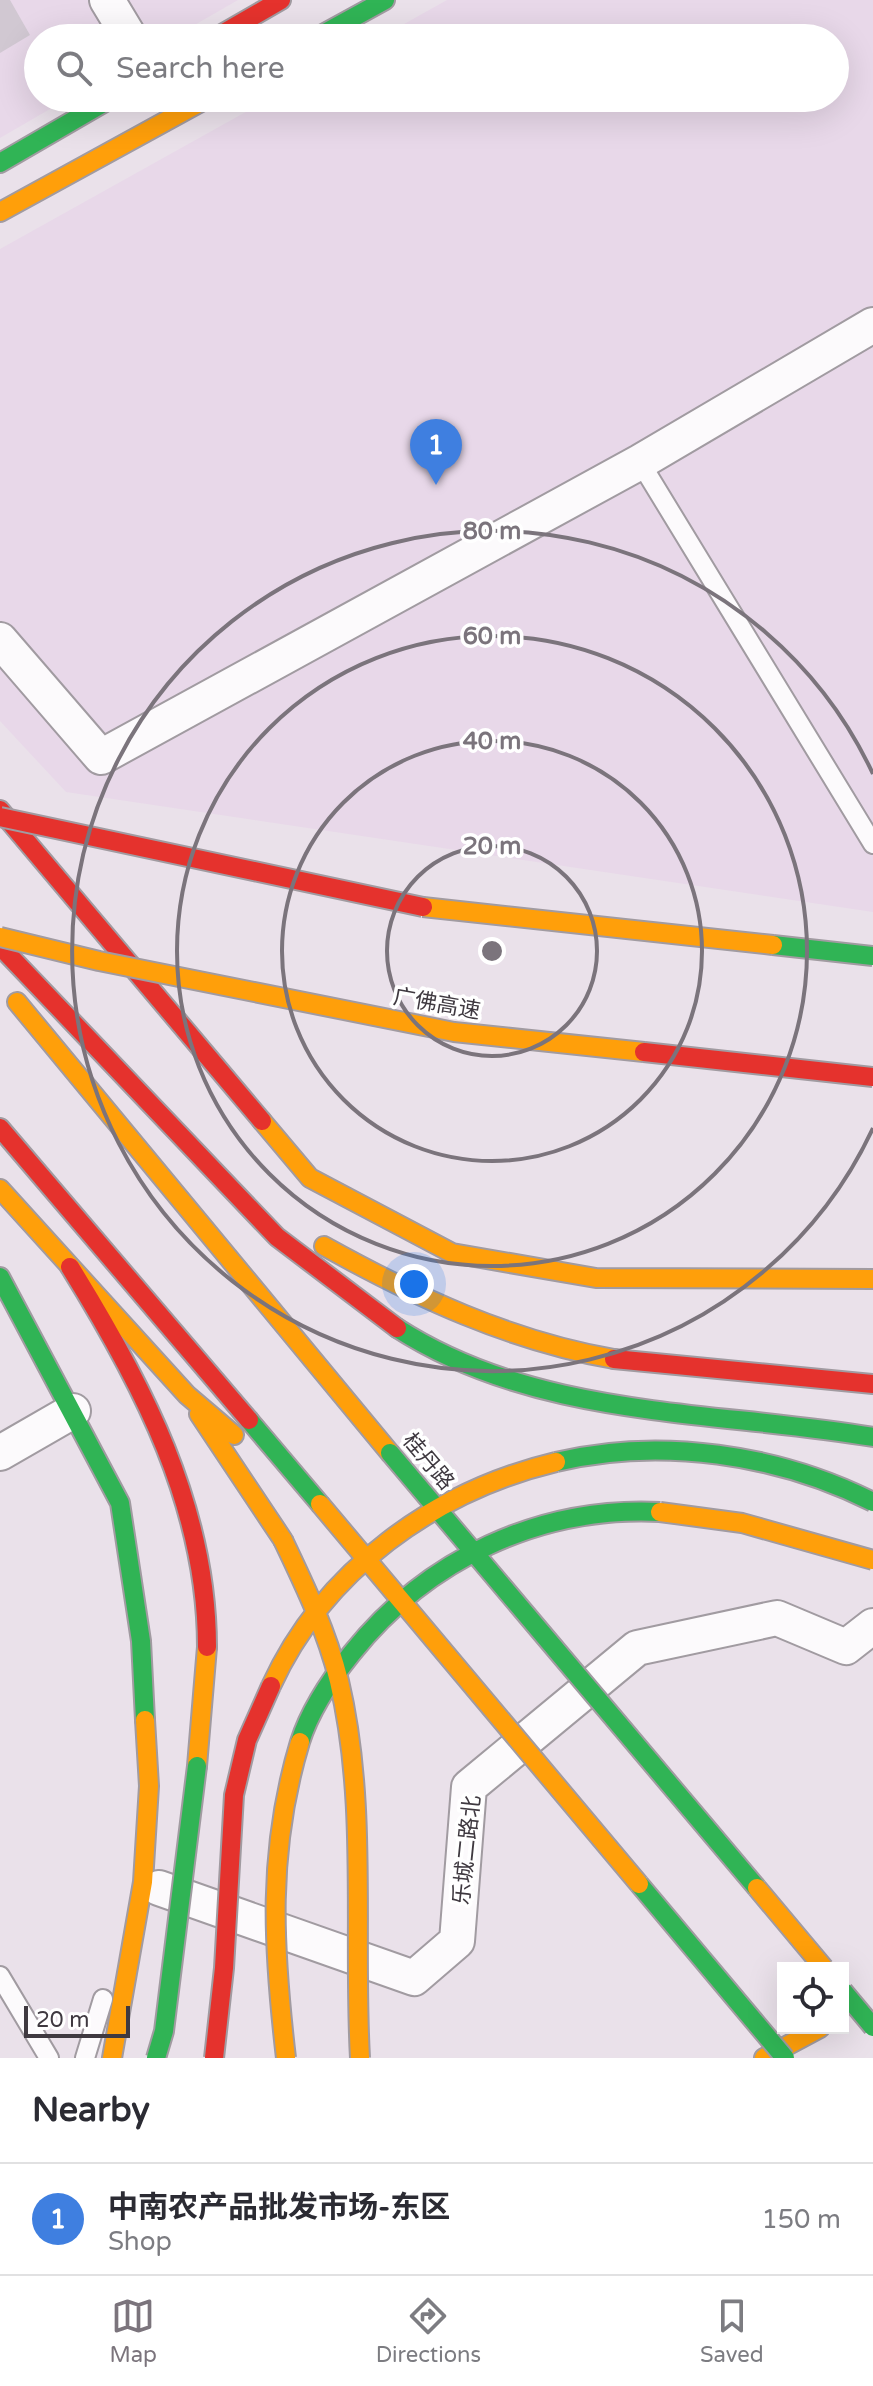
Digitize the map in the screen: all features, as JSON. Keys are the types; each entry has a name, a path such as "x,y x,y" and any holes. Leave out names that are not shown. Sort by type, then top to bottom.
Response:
{"main road":[{"path":"239,24 281,0"},
{"path":"341,24 385,0"},
{"path":"0,163 88,112"},
{"path":"0,212 162,112"},
{"path":"0,810 310,1178 452,1253 596,1278 873,1279"},
{"path":"0,817 421,907 873,956"},
{"path":"0,935 293,1228 433,1304 493,1328 577,1352 873,1384"},
{"name":"广佛高速","path":"0,935 99,961 454,1032 873,1077"},
{"path":"0,946 277,1237 368,1309 430,1349 532,1389 659,1411 801,1425 873,1437"},
{"name":"桂丹路","path":"0,982 390,1453 819,1962"},
{"path":"0,1128 785,2058"},
{"path":"0,1189 187,1395 320,1504"},
{"path":"70,1267 123,1352 153,1416 199,1552 206,1623 197,1766 164,2031 156,2058"},
{"path":"0,1277 120,1503 141,1641 149,1786 143,1882 112,2058"},
{"path":"187,1395 283,1540 309,1595 342,1695 355,1809 354,1983 360,2058"},
{"path":"214,2058 225,1967 226,1866 245,1744 284,1655 336,1590 398,1530 460,1491 518,1469 603,1450 696,1449 794,1470 873,1502"},
{"path":"286,2058 275,1983 271,1902 279,1825 306,1722 331,1676 373,1623 449,1565 510,1532 570,1516 610,1511 720,1518 785,1532 873,1560"},
{"path":"849,1998 873,2027"},
{"path":"849,2012 873,1998"},
{"path":"764,2058 809,2034"}],"street":[{"path":"107,0 122,24"},
{"path":"0,640 101,757 640,462 873,325"},
{"path":"0,1453 73,1411"},
{"name":"乐城二路北","path":"143,1882 414,1978 457,1941 469,1787 637,1648 777,1618 846,1647 873,1626"}],"lane":[{"path":"640,462 873,844"},
{"path":"85,2058 143,1882"},
{"path":"0,1976 49,2058"}],"shaded area":[{"path":"0,0 238,0 196,24 24,24 24,112 45,112 0,138"},
{"path":"447,0 873,0 873,912 66,792 0,721 0,249 246,112 849,112 849,24 404,24"}],"building":[{"path":"0,0 10,0 24,24 24,39 0,53"}],"traffic: fast":[{"path":"341,24 385,0"},
{"path":"0,163 88,112"},
{"path":"773,945 873,956"},
{"path":"0,1277 120,1503 141,1641 145,1720"},
{"path":"397,1328 451,1358 508,1380 567,1395 689,1415 873,1437"},
{"path":"249,1420 320,1504"},
{"path":"556,1462 636,1451 718,1455 798,1472 873,1502"},
{"path":"390,1453 757,1888"},
{"path":"300,1742 322,1695 352,1653 415,1590 451,1565 489,1545 530,1529 572,1518 615,1512 660,1512"},
{"path":"156,2058 164,2031 197,1766"},
{"path":"639,1884 785,2058"},
{"path":"849,1998 873,2027"}],"traffic: slow":[{"path":"0,212 182,112"},
{"path":"423,907 773,945"},
{"path":"0,937 99,961 454,1032 644,1052"},
{"path":"17,1002 390,1453"},
{"path":"262,1121 310,1178 452,1253 596,1278 873,1279"},
{"path":"0,1189 187,1395 234,1435"},
{"path":"324,1246 464,1315 538,1341 614,1359"},
{"path":"199,1414 283,1540"},
{"path":"271,1686 294,1644 321,1606 388,1541 468,1493 511,1475 556,1462"},
{"path":"320,1504 639,1884"},
{"path":"660,1512 742,1523 873,1560"},
{"path":"283,1540 328,1645 348,1727 357,1821 360,2058"},
{"path":"197,1766 207,1647"},
{"path":"112,2058 143,1882 149,1786 145,1720"},
{"path":"286,2058 278,1977 276,1899 282,1822 300,1742"},
{"path":"757,1888 819,1962"},
{"path":"764,2058 809,2034"}],"traffic: jam":[{"path":"239,24 281,0"},
{"path":"0,810 262,1121"},
{"path":"0,817 423,907"},
{"path":"0,946 277,1237 397,1328"},
{"path":"644,1052 873,1077"},
{"path":"0,1128 249,1420"},
{"path":"70,1267 122,1356 166,1448 196,1545 204,1595 207,1647"},
{"path":"614,1359 873,1384"},
{"path":"214,2058 224,1968 234,1795 247,1740 271,1686"}],"place":[{"name":"中南农产品批发市场-东区","path":"436,485"}]}
